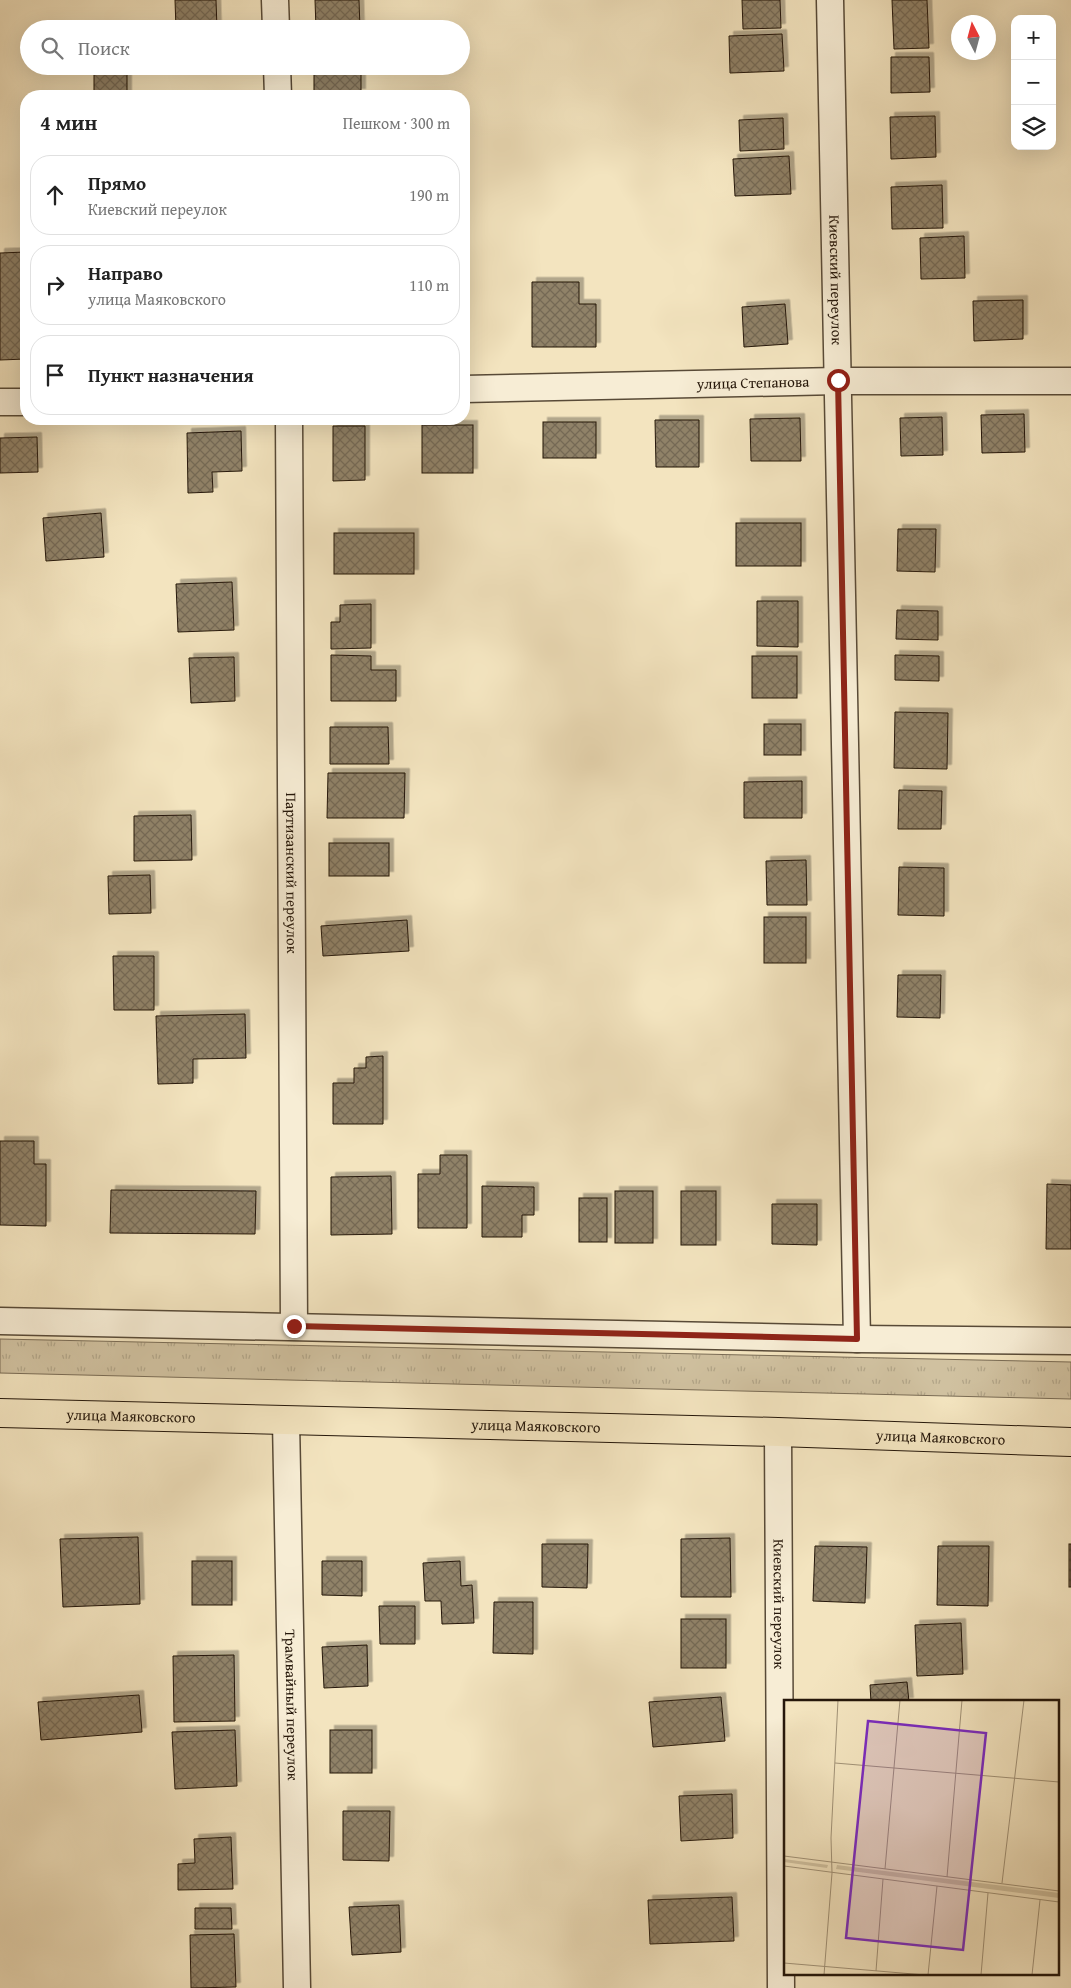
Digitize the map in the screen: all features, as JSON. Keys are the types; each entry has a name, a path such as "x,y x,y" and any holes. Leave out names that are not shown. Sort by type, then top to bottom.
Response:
{"main road":[{"name":"улица Маяковского","path":"0,1413 778,1432 1071,1442"}],"street":[{"path":"275,0 276,20"},
{"name":"Киевский переулок","path":"830,0 857,1339"},
{"path":"277,75 278,90"},
{"name":"улица Степанова","path":"470,389 838,380 1071,381"},
{"path":"0,402 20,402"},
{"name":"Партизанский переулок","path":"289,425 294,1326"},
{"path":"0,1322 294,1326 857,1339 1071,1341"},
{"name":"Трамвайный переулок","path":"286,1421 296,1988"},
{"name":"Киевский переулок","path":"778,1432 781,1988"}],"green space":[{"path":"0,1339 1071,1362 1071,1399 0,1373"}],"building":[{"path":"175,0 216,0 217,20 176,20"},
{"path":"315,0 359,0 360,20 316,20"},
{"path":"742,0 780,0 781,28 743,29"},
{"path":"892,0 927,0 929,48 894,49"},
{"path":"782,34 784,71 730,73 729,36"},
{"path":"891,57 929,57 930,92 891,93"},
{"path":"94,75 127,75 127,90 94,90"},
{"path":"314,75 361,75 361,90 314,90"},
{"path":"935,116 936,157 891,159 890,117"},
{"path":"783,118 784,149 740,151 739,120"},
{"path":"789,156 791,194 735,196 733,159"},
{"path":"942,185 943,228 892,229 891,187"},
{"path":"964,236 965,278 921,279 920,238"},
{"path":"20,252 20,359 0,360 0,253"},
{"path":"532,282 579,282 579,304 596,304 596,347 532,347"},
{"path":"1023,300 1023,339 974,341 973,301"},
{"path":"785,304 788,344 744,347 742,307"},
{"path":"1024,414 1025,452 982,453 981,415"},
{"path":"942,417 943,455 901,456 900,418"},
{"path":"800,418 801,461 751,461 750,419"},
{"path":"655,420 699,420 699,467 656,467"},
{"path":"543,422 596,422 596,458 543,458"},
{"path":"422,425 473,425 473,473 422,473"},
{"path":"333,426 365,426 365,480 333,481"},
{"path":"241,431 242,471 212,472 213,492 188,493 187,433"},
{"path":"37,437 38,472 0,473 0,438"},
{"path":"101,513 104,557 46,561 43,518"},
{"path":"736,523 801,523 801,566 736,566"},
{"path":"898,529 936,529 935,572 897,571"},
{"path":"334,533 414,533 414,574 334,574"},
{"path":"232,582 234,630 178,632 176,584"},
{"path":"757,601 798,601 798,647 757,646"},
{"path":"371,604 371,648 331,649 331,622 340,622 340,605"},
{"path":"897,610 938,611 938,640 896,639"},
{"path":"331,655 371,656 371,670 396,670 396,701 331,701"},
{"path":"895,655 939,656 939,681 895,680"},
{"path":"752,656 797,656 797,698 752,698"},
{"path":"234,657 235,701 191,703 189,658"},
{"path":"895,712 948,713 947,769 894,768"},
{"path":"764,724 801,724 801,755 764,755"},
{"path":"330,727 388,727 389,764 330,764"},
{"path":"328,773 405,773 404,818 327,818"},
{"path":"802,781 802,818 744,818 744,782"},
{"path":"899,790 942,791 941,829 898,829"},
{"path":"191,815 192,860 134,861 134,816"},
{"path":"329,843 389,843 389,876 329,876"},
{"path":"806,860 807,905 767,905 766,861"},
{"path":"899,867 944,868 944,916 898,915"},
{"path":"150,875 151,913 109,914 108,876"},
{"path":"764,917 806,917 806,963 764,963"},
{"path":"407,920 409,951 323,956 321,926"},
{"path":"113,956 154,956 154,1010 114,1010"},
{"path":"898,975 941,975 940,1018 897,1017"},
{"path":"245,1014 246,1058 193,1059 193,1083 158,1084 156,1016"},
{"path":"383,1056 383,1124 333,1124 333,1083 354,1083 354,1068 366,1068 366,1057"},
{"path":"0,1141 34,1141 34,1164 46,1164 46,1226 0,1225"},
{"path":"440,1155 467,1155 467,1228 418,1228 418,1174 440,1174"},
{"path":"391,1176 392,1234 331,1235 331,1177"},
{"path":"1047,1184 1071,1185 1071,1249 1046,1249"},
{"path":"482,1186 534,1187 534,1215 522,1215 522,1237 482,1237"},
{"path":"111,1190 256,1191 255,1234 110,1233"},
{"path":"615,1191 653,1191 653,1243 615,1243"},
{"path":"681,1191 716,1191 716,1245 681,1245"},
{"path":"579,1198 607,1198 607,1242 579,1242"},
{"path":"772,1204 817,1204 817,1245 772,1244"},
{"path":"138,1537 140,1604 63,1607 60,1539"},
{"path":"730,1538 731,1597 681,1597 681,1539"},
{"path":"542,1544 588,1544 587,1588 542,1587"},
{"path":"1069,1544 1071,1544 1071,1587 1069,1587"},
{"path":"815,1546 867,1547 865,1603 813,1601"},
{"path":"938,1546 989,1546 988,1606 937,1605"},
{"path":"192,1561 232,1561 232,1605 192,1605"},
{"path":"322,1561 362,1561 362,1596 322,1595"},
{"path":"460,1561 461,1586 472,1585 474,1623 442,1624 441,1601 425,1601 423,1563"},
{"path":"494,1602 533,1602 533,1654 493,1653"},
{"path":"379,1606 415,1606 415,1644 380,1644"},
{"path":"681,1619 726,1619 726,1668 681,1668"},
{"path":"961,1623 963,1674 917,1676 915,1625"},
{"path":"367,1645 368,1686 324,1688 322,1647"},
{"path":"234,1655 235,1721 174,1722 173,1656"},
{"path":"907,1682 909,1700 871,1700 870,1685"},
{"path":"139,1695 142,1732 41,1740 38,1702"},
{"path":"721,1697 725,1741 653,1747 649,1702"},
{"path":"235,1730 237,1786 175,1789 172,1732"},
{"path":"330,1730 372,1730 372,1773 330,1773"},
{"path":"732,1794 733,1838 681,1841 679,1796"},
{"path":"343,1811 390,1811 389,1861 343,1860"},
{"path":"231,1837 233,1889 178,1890 178,1864 195,1863 194,1839"},
{"path":"732,1897 734,1941 650,1944 648,1900"},
{"path":"399,1905 401,1952 352,1955 349,1907"},
{"path":"195,1908 231,1908 232,1929 195,1929"},
{"path":"234,1934 236,1987 191,1988 190,1935"}],"route":[{"path":"294,1326 857,1339 838,380"}]}
